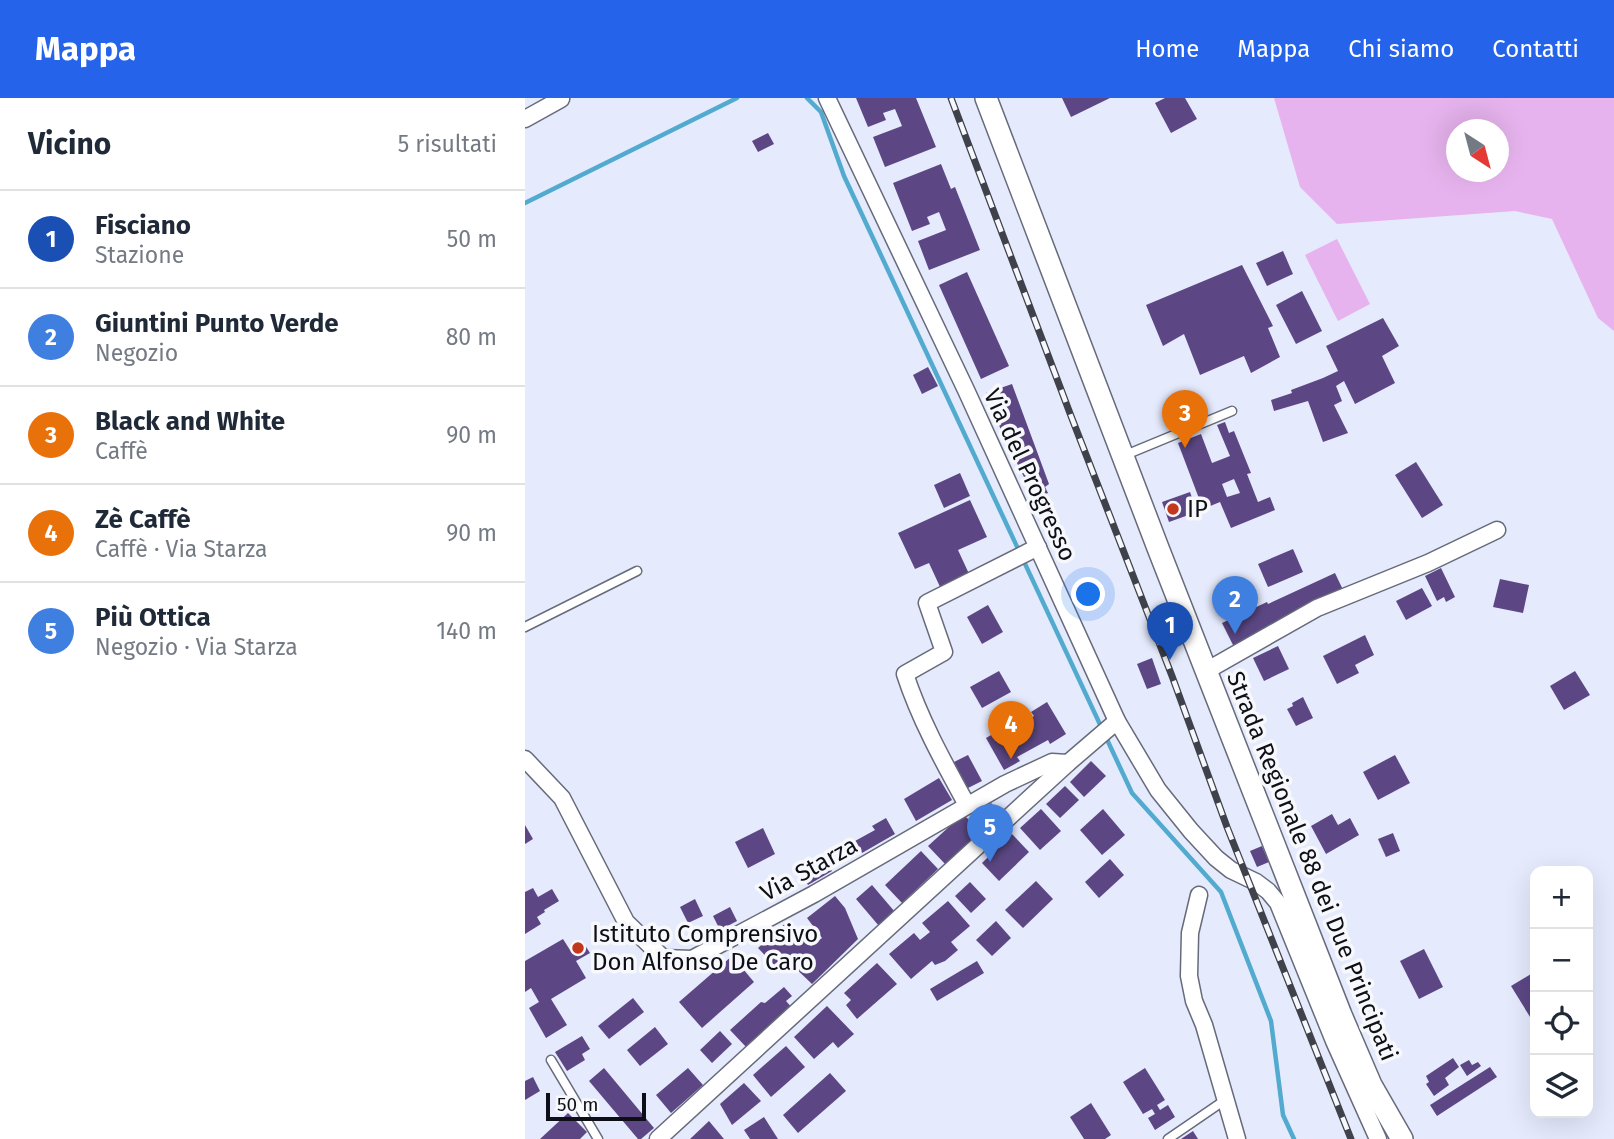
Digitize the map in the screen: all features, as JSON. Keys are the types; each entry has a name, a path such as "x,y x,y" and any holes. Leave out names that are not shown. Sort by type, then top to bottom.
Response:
{"main road":[{"name":"Strada Regionale 88 dei Due Principati","path":"986,98 1341,1015 1371,1085 1402,1139"}],"street":[{"path":"527,118 548,98"},
{"path":"527,118 560,98 568,98"},
{"name":"Via del Progresso","path":"827,98 966,390 1033,549 1114,724 1158,790 1191,831 1216,858 1231,870 1256,882 1268,891 1278,904 1334,1041 1378,1139"},
{"path":"1206,671 1317,608 1428,563 1497,530"},
{"path":"967,805 912,697 905,674 944,652 927,603 1033,549"},
{"path":"658,1139 1068,763 1114,724"},
{"name":"Via Starza","path":"525,759 562,798 626,922 663,958 692,959 814,894 1005,784 1052,762 1068,763"},
{"path":"1199,895 1190,933 1189,976 1194,1001 1204,1025 1237,1139"}],"lane":[{"path":"1123,456 1231,411"},
{"path":"525,627 637,571"},
{"path":"551,1060 599,1139"},
{"path":"1168,1139 1225,1100"}],"shaded area":[{"path":"1274,98 1614,98 1614,331 1598,318 1552,219 1515,211 1337,224 1300,187"},
{"path":"1337,239 1370,304 1338,321 1305,255"}],"building":[{"path":"856,98 916,98 936,147 885,167 873,137 902,126 895,109 883,113 886,120 868,127"},
{"path":"1062,98 1110,98 1071,117"},
{"path":"1165,98 1185,98 1197,119 1171,133 1155,103"},
{"path":"768,133 774,144 758,152 752,141"},
{"path":"941,164 951,189 955,187 980,250 929,270 918,241 946,230 939,212 927,217 930,224 912,231 893,183"},
{"path":"1283,251 1293,274 1267,286 1256,263"},
{"path":"1242,265 1273,326 1268,328 1280,357 1251,373 1244,356 1200,375 1184,334 1163,346 1146,305"},
{"path":"967,272 1009,366 981,379 939,285"},
{"path":"1302,291 1322,331 1296,344 1276,305"},
{"path":"1383,318 1399,346 1382,356 1395,383 1355,404 1344,381 1336,386 1342,401 1334,405 1348,433 1323,442 1308,401 1274,411 1271,400 1338,371 1326,346"},
{"path":"928,367 938,386 922,394 913,375"},
{"path":"1012,384 1049,484 1045,487 1048,493 1035,499 1003,435 986,393"},
{"path":"1225,422 1229,433 1234,431 1251,473 1247,474 1258,502 1270,497 1275,510 1231,528 1220,502 1203,509 1178,443 1201,434 1212,463 1230,456 1217,425","holes":["1234,479 1240,493 1227,497 1222,484"]},
{"path":"1416,462 1443,505 1422,518 1395,475"},
{"path":"960,473 970,496 944,508 934,485"},
{"path":"1190,492 1197,512 1169,522 1162,502"},
{"path":"970,500 987,537 958,550 970,576 941,589 929,563 915,569 898,533"},
{"path":"1293,549 1303,572 1268,587 1258,564"},
{"path":"1441,568 1455,597 1446,602 1444,597 1437,601 1425,576"},
{"path":"1335,573 1344,592 1234,647 1222,623"},
{"path":"1500,579 1529,585 1523,613 1493,607"},
{"path":"1422,588 1432,606 1406,620 1396,601"},
{"path":"988,605 1003,632 982,644 967,617"},
{"path":"1365,635 1374,655 1355,665 1359,673 1337,684 1323,656"},
{"path":"1278,646 1289,669 1264,681 1253,658"},
{"path":"1152,658 1161,684 1147,689 1137,664"},
{"path":"999,671 1011,692 982,708 970,687"},
{"path":"1575,671 1590,695 1564,710 1550,686"},
{"path":"1303,697 1313,718 1296,726 1287,709"},
{"path":"1047,702 1066,734 1050,744 1048,740 1017,757 1020,761 1004,770 986,738 1000,730 1002,735 1034,716 1031,712"},
{"path":"968,755 982,781 964,790 950,764"},
{"path":"1395,755 1410,783 1378,800 1363,772"},
{"path":"1091,761 1106,776 1084,797 1070,782"},
{"path":"939,778 952,800 916,821 904,799"},
{"path":"1065,786 1079,800 1060,818 1046,804"},
{"path":"991,803 1001,814 946,865 928,846 963,814 971,822"},
{"path":"1041,809 1061,831 1040,850 1020,828"},
{"path":"1103,809 1125,835 1102,855 1080,830"},
{"path":"1332,814 1338,825 1350,818 1359,835 1326,854 1311,826"},
{"path":"886,818 895,834 862,853 855,841 875,830 872,826"},
{"path":"525,825 533,839 525,844"},
{"path":"763,828 775,854 748,868 735,842"},
{"path":"1393,833 1400,851 1386,857 1378,839"},
{"path":"1012,834 1029,852 999,881 982,863"},
{"path":"1262,846 1269,862 1257,867 1250,851"},
{"path":"921,851 938,869 902,903 885,885"},
{"path":"825,858 832,871 808,885 801,873"},
{"path":"1110,859 1124,875 1099,898 1085,882"},
{"path":"1036,881 1053,899 1023,928 1005,910"},
{"path":"970,882 986,899 971,913 955,896"},
{"path":"872,885 895,912 879,926 856,899"},
{"path":"533,888 538,897 552,889 559,901 544,910 545,912 537,917 541,924 525,934 525,892"},
{"path":"835,896 845,908 858,939 812,984 788,961 779,970 758,948 788,921 811,946 822,938 807,918"},
{"path":"695,899 703,916 688,923 680,907"},
{"path":"948,901 970,926 951,942 958,950 945,961 935,965 932,961 911,979 889,954 914,933 920,940 930,932 922,923"},
{"path":"730,907 737,921 720,930 713,916"},
{"path":"996,921 1011,938 992,956 976,940"},
{"path":"563,939 570,950 583,942 590,953 576,961 586,978 551,999 567,1025 546,1038 529,1008 539,1002 531,988 525,992 525,961"},
{"path":"1424,949 1443,987 1419,999 1400,961"},
{"path":"732,956 754,982 702,1028 679,1002"},
{"path":"977,961 984,973 937,1001 930,989"},
{"path":"877,963 897,984 857,1019 846,1005 851,1000 844,993"},
{"path":"1530,975 1530,1017 1511,986"},
{"path":"784,987 792,996 786,1001 793,1009 747,1048 730,1030 761,1002 765,1003"},
{"path":"633,998 644,1012 609,1039 598,1026"},
{"path":"827,1006 854,1034 838,1048 833,1042 814,1059 794,1037"},
{"path":"655,1027 668,1044 640,1066 627,1050"},
{"path":"720,1031 732,1044 712,1063 700,1050"},
{"path":"582,1036 590,1049 582,1054 585,1060 567,1071 555,1052"},
{"path":"786,1046 805,1067 771,1097 753,1075"},
{"path":"1453,1058 1459,1067 1445,1078 1449,1085 1434,1096 1426,1084 1429,1082 1426,1076"},
{"path":"1469,1060 1472,1065 1478,1062 1481,1066 1467,1076 1460,1065"},
{"path":"1490,1067 1497,1077 1437,1116 1430,1105"},
{"path":"604,1068 654,1128 641,1139 638,1139 589,1081"},
{"path":"688,1068 703,1085 671,1113 656,1095"},
{"path":"1145,1068 1165,1100 1157,1105 1160,1110 1168,1105 1175,1117 1155,1130 1148,1118 1155,1114 1152,1109 1143,1114 1123,1082"},
{"path":"830,1073 846,1091 798,1133 783,1115"},
{"path":"533,1077 540,1091 525,1100 525,1081"},
{"path":"744,1083 761,1101 732,1125 720,1104"},
{"path":"1091,1103 1111,1135 1105,1139 1084,1139 1070,1117"},
{"path":"568,1113 587,1132 580,1139 540,1139"},
{"path":"764,1117 778,1139 750,1139 744,1130"},
{"path":"709,1121 724,1139 690,1139"},
{"path":"1193,1131 1198,1139 1181,1139"}],"waterway":[{"path":"525,203 737,98"},
{"path":"807,98 821,112 844,176 1132,793 1221,892 1271,1021 1283,1115 1294,1139"}],"railway":[{"path":"951,98 1227,827 1351,1139"}],"place":[{"name":"Black and White","path":"1185,448"},
{"name":"IP","path":"1173,509"},
{"name":"Giuntini Punto Verde","path":"1235,634"},
{"name":"Fisciano","path":"1170,660"},
{"name":"Zè Caffè","path":"1011,759"},
{"name":"Più Ottica","path":"990,862"},
{"name":"Istituto Comprensivo Don Alfonso De Caro","path":"578,948"}]}
